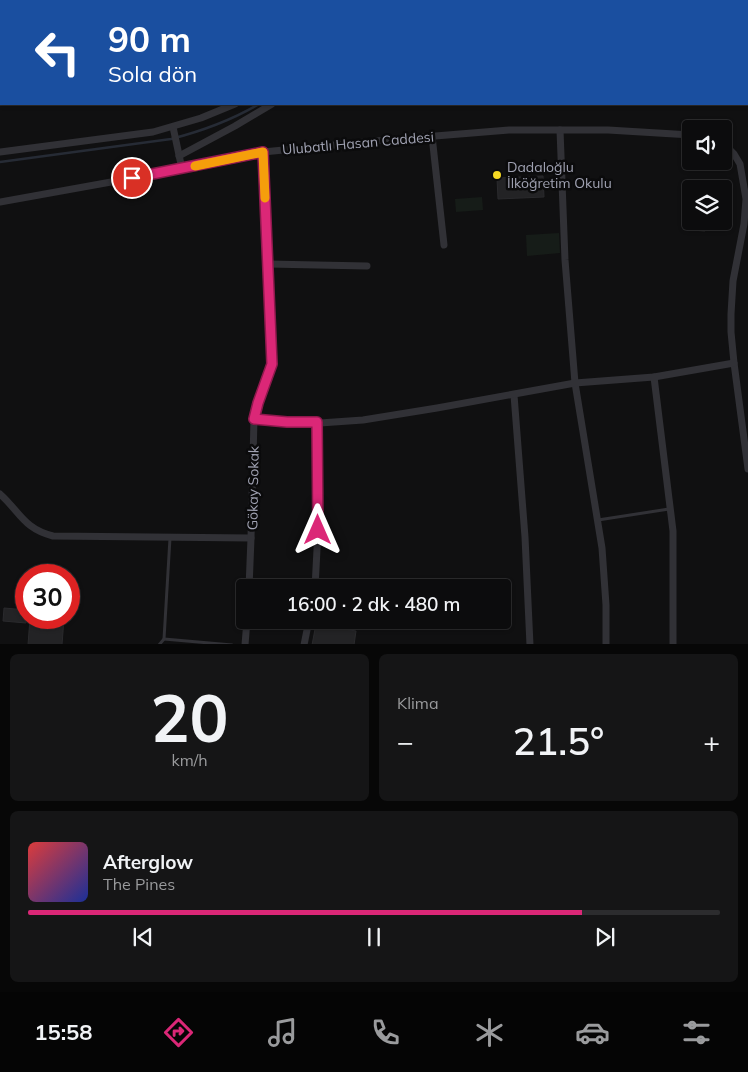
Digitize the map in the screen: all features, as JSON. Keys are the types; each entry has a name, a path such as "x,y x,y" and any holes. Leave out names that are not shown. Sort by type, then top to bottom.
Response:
{"street":[{"path":"0,152 132,135 173,127 216,113 233,105"},
{"path":"179,156 270,105"},
{"path":"173,127 182,169"},
{"name":"Ulubatlı Hasan Caddesi","path":"0,202 182,169 263,152 509,130 608,130 682,134"},
{"path":"560,130 565,260 575,383 598,520 606,606 606,644"},
{"path":"432,136 444,245"},
{"name":"Gökay Sokak","path":"249,579 254,419 272,364 263,152"},
{"path":"732,152 740,164 746,198 744,224 731,295 731,332 748,469"},
{"path":"268,264 367,266"},
{"path":"254,419 284,422 363,420 575,383 654,377 734,362"},
{"path":"654,377 673,531 673,644"},
{"path":"514,395 530,644"},
{"path":"315,579 318,530 317,422"},
{"path":"0,494 27,524 39,532 53,536 251,538"},
{"path":"245,644 246,629"},
{"path":"304,644 307,629"}],"lane":[{"path":"598,520 671,509"},
{"path":"160,644 164,639 170,538"},
{"path":"164,639 232,644"}],"shaded area":[{"path":"482,197 483,210 456,212 455,199"},
{"path":"559,233 560,253 527,256 526,235"}],"building":[{"path":"543,176 544,197 498,199 497,178"},
{"path":"4,608 15,609 15,622 3,621"},
{"path":"29,629 63,629 62,644 28,644"},
{"path":"315,629 345,629 356,631 354,644 312,644"}],"waterway":[{"path":"0,162 171,139 216,124 257,105"}],"slow traffic":[{"path":"195,166 263,152 265,198"}],"place":[{"name":"Dadaloğlu İlköğretim Okulu","path":"497,175"}],"route":[{"path":"132,178 263,152 272,364 254,419 317,422 318,530"}]}
